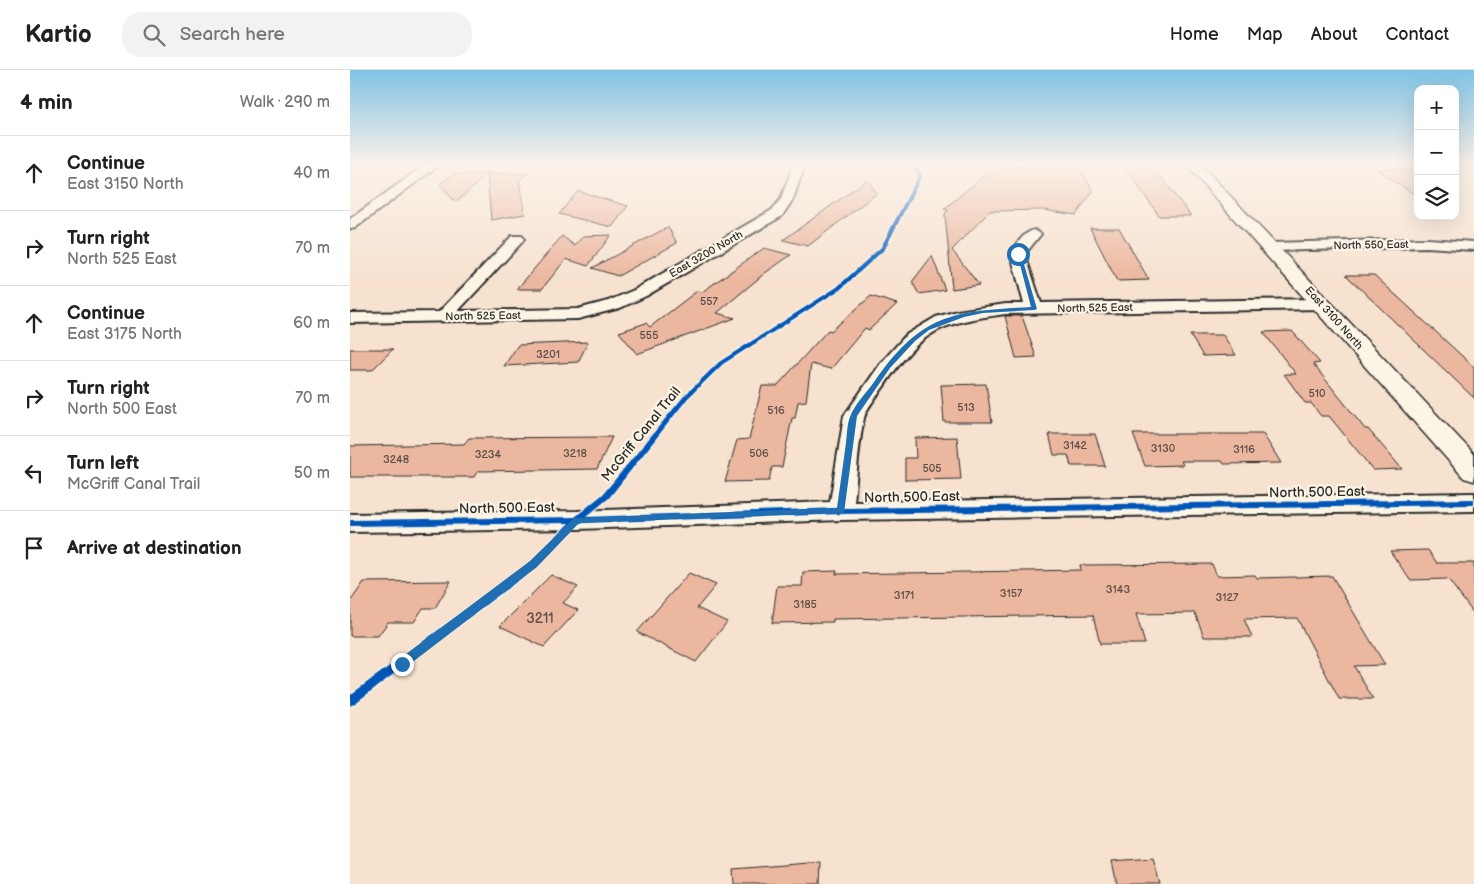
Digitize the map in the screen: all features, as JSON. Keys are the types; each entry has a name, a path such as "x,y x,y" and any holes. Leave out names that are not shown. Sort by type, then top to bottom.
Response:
{"main road":[{"name":"East 3100 North","path":"1229,203 1474,471"}],"street":[{"path":"350,225 380,203"},
{"name":"East 3200 North","path":"614,305 640,293 777,213 785,203"},
{"path":"1034,234 1024,244 1018,254 1034,309"},
{"path":"443,317 517,239"},
{"name":"North 550 East","path":"1269,247 1427,244 1474,246"},
{"name":"North 525 East","path":"841,511 854,416 888,367 912,339 942,321 983,311 1321,304"},
{"name":"North 525 East","path":"350,318 578,314 614,305"},
{"name":"North 500 East","path":"350,523 577,520 841,511 1474,502"}],"building":[{"path":"490,203 523,203 525,214 491,220"},
{"path":"568,203 618,203 628,206 612,227 559,214"},
{"path":"835,203 864,203 808,246 783,240"},
{"path":"951,203 1085,203 1076,215 1043,210 990,211 952,250 979,285 952,289 945,214 948,210 944,209"},
{"path":"1150,203 1181,203 1191,216 1159,216"},
{"path":"668,227 677,243 618,276 592,268"},
{"path":"1090,228 1119,228 1149,280 1117,281"},
{"path":"611,235 588,266 566,259 542,289 517,289 562,236 575,246 583,236"},
{"path":"764,248 791,255 765,273 717,313 735,318 637,354 619,332 646,323 650,327 697,291 702,292"},
{"path":"932,256 945,290 919,294 912,282"},
{"path":"1346,275 1374,275 1474,367 1474,398"},
{"path":"871,296 897,304 869,330 865,328 831,369 811,364 806,401 798,402 795,418 792,418 782,467 772,467 769,481 725,482 737,440 749,439 762,386 777,386 828,330 831,331"},
{"path":"1005,316 1022,316 1036,357 1016,358"},
{"path":"1292,331 1320,363 1313,364 1365,429 1368,429 1402,469 1373,470 1329,416 1321,416 1311,403 1305,403 1284,374 1296,374 1263,332"},
{"path":"1190,335 1223,335 1236,355 1203,356"},
{"path":"588,342 578,362 504,366 518,345"},
{"path":"350,349 393,349 372,370 350,370"},
{"path":"986,384 992,422 944,422 941,385"},
{"path":"1049,434 1095,434 1105,466 1071,466 1068,455 1054,455"},
{"path":"1133,434 1263,434 1281,463 1224,464 1222,461 1181,461 1183,465 1145,466"},
{"path":"612,437 597,469 478,471 474,477 350,477 350,446 464,444 469,438"},
{"path":"957,437 961,479 905,480 905,458 916,458 915,438"},
{"path":"1428,550 1437,563 1474,563 1474,614 1448,579 1410,580 1390,551"},
{"path":"1212,564 1217,576 1255,575 1257,578 1332,576 1385,665 1354,666 1373,699 1339,699 1297,618 1244,619 1252,637 1204,637 1195,613 1136,614 1145,644 1100,644 1093,615 833,619 833,622 772,623 777,586 802,586 803,572 837,571 836,574 1081,570 1080,565"},
{"path":"689,573 716,585 697,608 727,622 696,662 637,632"},
{"path":"551,575 578,587 563,603 578,610 544,647 500,626"},
{"path":"451,581 435,608 423,608 414,622 388,622 378,636 350,636 350,602 364,582"},
{"path":"1153,858 1160,884 1117,884 1112,861"},
{"path":"821,862 820,884 734,884 733,869"}],"cycle path":[{"name":"McGriff Canal Trail","path":"350,701 534,564 577,520 606,496 686,397 721,363 839,288 883,248 906,203"},
{"path":"350,523 577,520 841,511 1474,502"}],"route":[{"path":"402,664 534,564 577,520 841,511 854,416 888,367 912,339 942,321 963,315 1006,309 1034,309 1018,254"}]}
